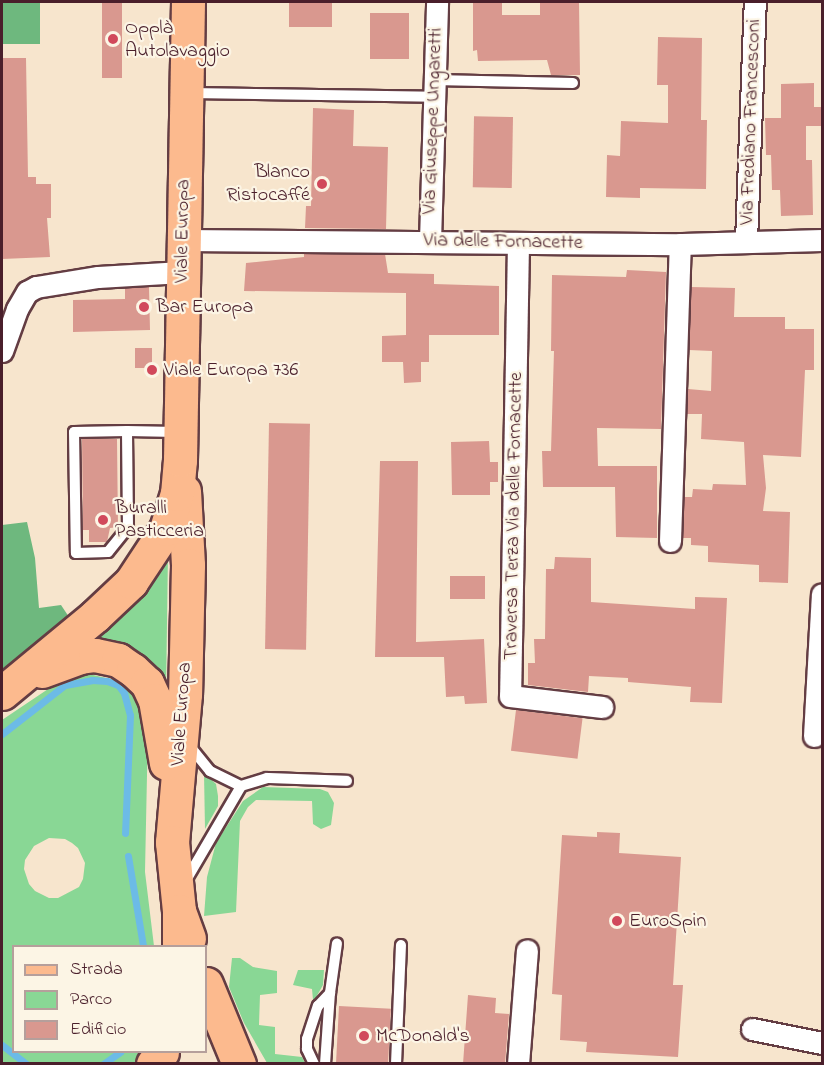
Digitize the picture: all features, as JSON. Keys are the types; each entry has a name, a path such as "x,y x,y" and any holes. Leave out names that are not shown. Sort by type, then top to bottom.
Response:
{"main road":[{"name":"Viale Europa","path":"12,686 95,616 131,582 166,529 177,494 181,446 188,2"},
{"name":"Viale Europa","path":"172,825 182,736 188,530 181,446"},
{"name":"Viale Europa","path":"12,686 60,663 95,655 118,660 141,676 152,691 161,725 178,904 192,945"},
{"path":"178,904 178,945"},
{"path":"207,986 239,1064"}],"street":[{"name":"Via Giuseppe Ungaretti","path":"430,241 437,2"},
{"name":"Via Frediano Francesconi","path":"746,242 755,2"},
{"name":"Via delle Fornacette","path":"183,240 680,244 822,240"},
{"name":"Traversa Terza Via delle Fornacette","path":"518,243 510,696 603,707"},
{"path":"670,541 680,244"},
{"path":"2,351 17,309 27,292 36,287 98,277 182,272"},
{"path":"814,736 822,594"},
{"path":"518,1064 527,950"},
{"path":"752,1029 822,1042"}],"lane":[{"path":"186,93 434,89 573,83"},
{"path":"127,431 128,527 108,552 76,553 74,432 127,431 181,446"},
{"path":"182,736 210,771 241,786 267,778 347,781"},
{"path":"178,904 241,786"},
{"path":"325,1064 330,993 337,943"},
{"path":"396,1064 401,945"},
{"path":"314,1064 307,1049 307,1040 318,1006 330,993"}],"green space":[{"path":"2,2 40,2 40,44 2,44"},
{"path":"27,522 35,558 39,608 61,605 69,617 2,671 2,525"},
{"path":"168,553 166,692 94,639 94,633"},
{"path":"89,674 119,681 141,699 148,727 145,872 154,945 12,945 12,1053 142,1053 134,1063 2,1063 2,720 60,681","holes":["49,838 65,839 78,848 85,863 83,879 79,887 58,898 49,898 35,891 29,884 24,869 25,860 34,846"]},
{"path":"204,773 216,784 218,796 218,806 205,829"},
{"path":"263,787 320,789 328,792 334,803 331,825 321,829 313,824 312,801 256,800 248,807 240,821 236,912 204,916 207,877 216,843 243,801"},
{"path":"232,958 240,958 253,967 277,971 277,993 260,995 259,1025 275,1027 275,1054 302,1057 305,1063 267,1063 244,1023 229,987"},
{"path":"298,970 324,970 323,985 315,999 313,1000 312,989 293,985"}],"building":[{"name":"Opplà Autolavaggio","path":"102,2 122,2 122,78 102,78"},
{"path":"289,2 332,2 332,27 289,27"},
{"path":"473,2 502,2 502,15 540,15 540,2 579,2 580,75 551,75 547,60 478,61 477,50 473,51"},
{"path":"370,13 409,13 409,59 370,59"},
{"path":"658,37 702,38 701,120 707,120 706,189 640,188 640,198 606,197 607,155 620,156 621,121 668,123 668,85 657,85"},
{"path":"2,58 26,58 28,177 36,177 36,184 51,184 51,218 47,218 50,257 2,259"},
{"path":"814,83 814,107 822,107 822,126 806,126 806,160 812,160 813,215 781,216 780,190 772,190 771,155 766,155 765,118 781,118 781,84"},
{"path":"313,108 354,110 353,146 388,147 386,229 305,228 306,206 311,206"},
{"path":"474,116 513,117 512,188 473,187"},
{"path":"304,254 385,254 388,273 434,274 434,284 499,286 499,335 429,335 429,362 421,362 421,382 404,383 403,362 382,362 382,336 406,335 406,293 244,291 246,263 304,257"},
{"path":"627,270 666,272 661,429 597,428 598,466 657,466 657,538 616,537 615,487 543,487 542,451 551,451 554,351 551,351 552,275 626,277"},
{"path":"149,287 150,330 73,332 73,300 125,299 125,288"},
{"path":"691,287 735,288 734,317 785,317 785,329 814,329 814,370 805,370 801,457 763,455 766,488 763,511 790,512 788,583 759,582 759,565 708,562 708,546 691,545 691,538 683,538 684,497 692,497 693,489 712,490 713,484 746,485 744,442 701,439 702,414 687,414 688,389 711,391 712,351 689,350"},
{"path":"135,348 152,348 152,368 135,368"},
{"path":"269,423 310,424 306,650 265,649"},
{"path":"82,439 117,439 118,527 110,528 107,542 89,542 89,530 83,530"},
{"path":"489,441 490,462 498,462 498,482 490,482 490,495 452,495 451,442"},
{"path":"380,461 418,461 416,642 484,639 487,703 465,704 464,696 446,697 444,657 375,657"},
{"path":"555,557 591,558 591,602 695,609 695,597 727,598 722,703 690,702 691,687 628,682 628,678 589,676 588,692 528,685 528,663 535,663 534,639 545,639 546,569 554,569"},
{"path":"450,576 485,576 485,599 450,599"},
{"path":"516,710 583,718 578,759 511,751"},
{"name":"EuroSpin","path":"597,832 620,833 619,853 681,857 673,985 683,985 678,1057 586,1052 587,1042 560,1040 562,995 552,994 562,835 597,837"},
{"path":"468,995 496,998 495,1013 509,1014 505,1064 463,1064"},
{"name":"McDonald's","path":"339,1006 391,1009 388,1064 336,1064"}],"waterway":[{"path":"2,734 65,685 92,680 107,681 118,685 124,693 130,715 125,833"},
{"path":"128,856 143,945"},
{"path":"2,1045 12,1053"},
{"path":"12,1053 26,1064"},
{"path":"103,1064 119,1053"}],"place":[{"name":"Opplà Autolavaggio","path":"113,39"},
{"name":"Blanco Ristocaffé","path":"322,184"},
{"name":"Bar Europa","path":"144,307"},
{"name":"Viale Europa 736","path":"152,370"},
{"name":"Buralli Pasticceria","path":"103,520"},
{"name":"EuroSpin","path":"617,921"},
{"name":"McDonald's","path":"364,1036"}]}
